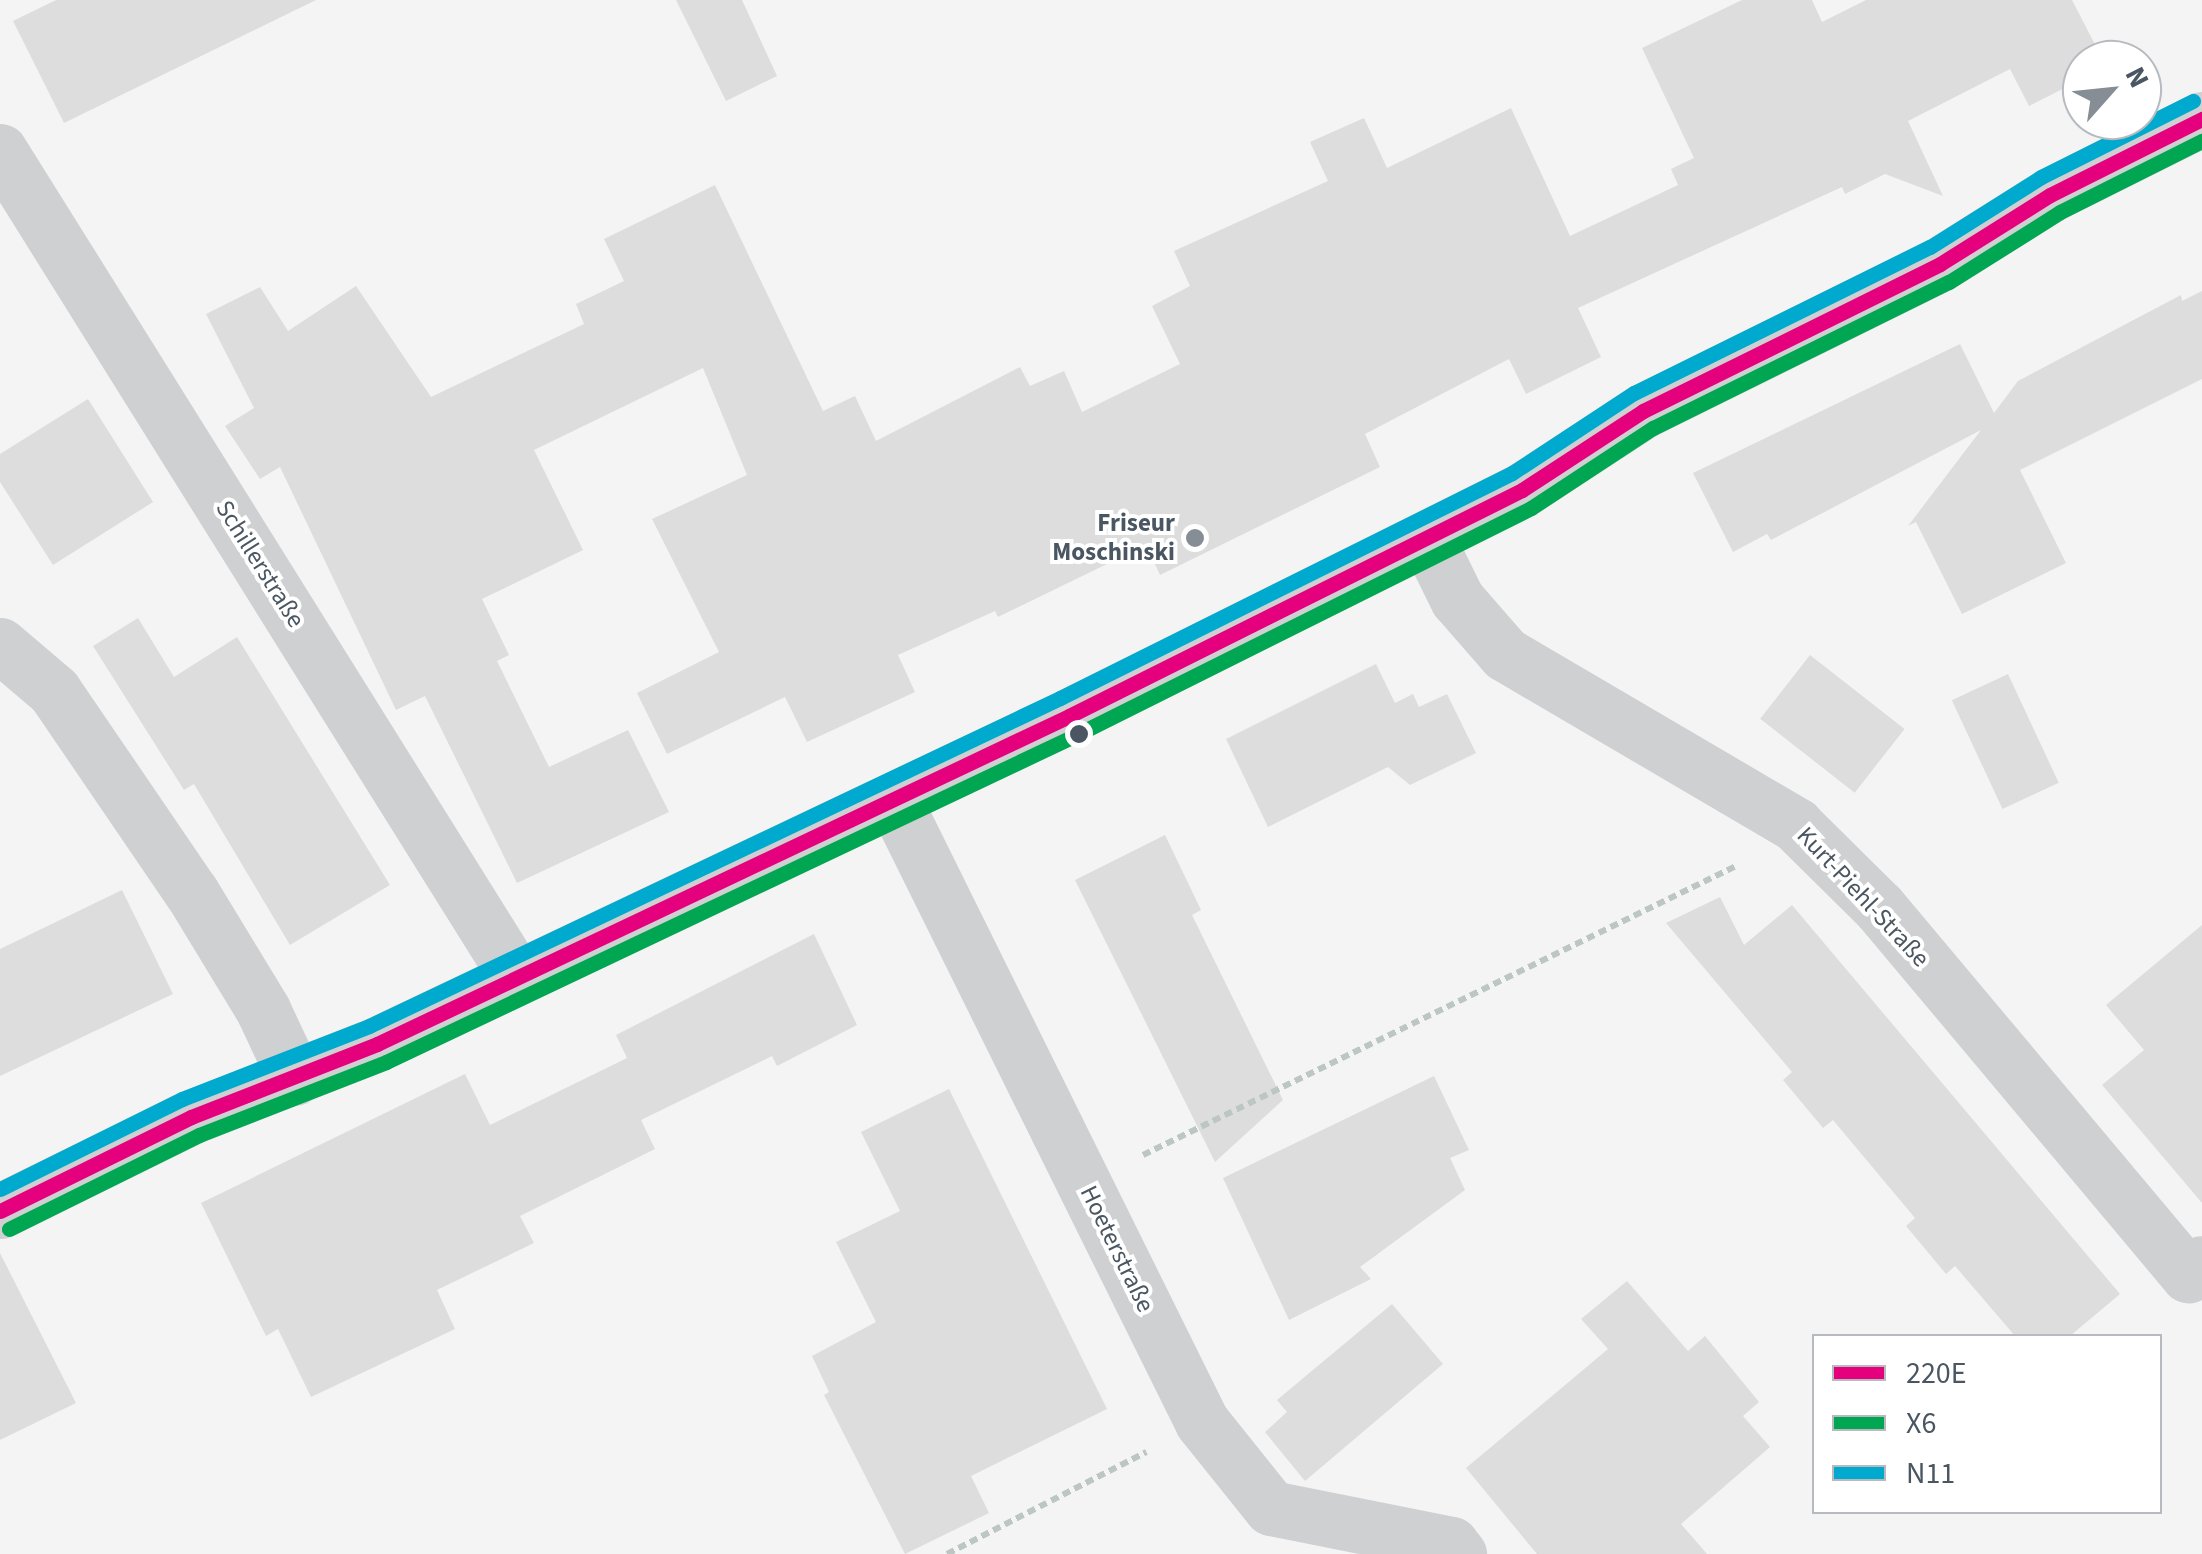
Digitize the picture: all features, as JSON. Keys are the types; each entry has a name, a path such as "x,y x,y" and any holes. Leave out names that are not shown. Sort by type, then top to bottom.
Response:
{"street":[{"path":"0,1211 191,1117 294,1078 895,802 1522,490 1643,411 1940,264 2050,195 2202,120"},
{"name":"Schillerstraße","path":"0,151 517,978"},
{"name":"Kurt-Piehl-Straße","path":"1427,538 1457,600 1506,654 1796,825 1879,907 2188,1275 2202,1263"},
{"path":"0,645 54,692 182,877 262,1010 294,1078"},
{"name":"Hoeterstraße","path":"895,802 1202,1422 1271,1508 1450,1544 1459,1554"}],"path":[{"path":"1085,1183 1776,846 1796,825"},
{"path":"947,1554 1202,1422"}],"building":[{"path":"56,0 316,0 64,123 13,21"},
{"path":"676,0 742,0 777,76 726,101"},
{"path":"1742,0 1812,0 1822,22 1866,0 2072,0 2093,40 2062,40 2062,89 2029,106 2010,69 1908,121 1943,196 1885,174 1845,194 1842,187 1578,308 1601,357 1526,394 1509,359 1365,434 1380,467 1160,575 1146,545 998,617 995,611 898,655 915,692 807,742 785,697 667,754 637,693 719,652 652,519 747,475 703,368 534,450 583,550 482,599 509,655 497,661 549,767 628,730 669,812 517,883 425,696 396,710 280,467 260,479 225,426 254,408 206,314 260,287 288,331 356,286 431,397 584,324 576,304 624,281 604,239 715,185 823,411 855,396 876,441 1020,367 1030,386 1064,371 1082,412 1180,364 1152,306 1190,286 1174,251 1328,181 1310,142 1364,118 1387,168 1511,108 1570,236 1678,185 1671,169 1694,158 1642,48"},
{"path":"2202,291 2202,379 2020,470 2066,563 1962,614 1916,522 1908,526 1981,430 1771,540 1767,534 1733,552 1693,473 1960,344 1994,413 2018,381 2181,295 2182,301"},
{"path":"88,399 153,502 53,565 0,482 0,454"},
{"path":"138,618 174,677 237,637 390,885 290,945 194,784 184,790 93,646"},
{"path":"1810,655 1905,729 1855,793 1760,719"},
{"path":"1376,664 1395,703 1413,694 1419,707 1447,694 1476,753 1410,785 1388,767 1268,827 1226,739"},
{"path":"2008,674 2059,783 2003,809 1952,700"},
{"path":"1165,835 1201,910 1192,915 1283,1100 1215,1162 1075,880"},
{"path":"122,890 173,994 0,1076 0,949"},
{"path":"1720,897 1744,945 1792,905 2120,1294 2072,1334 2013,1334 1955,1266 1946,1274 1906,1226 1915,1218 1833,1120 1823,1128 1783,1080 1792,1072 1666,923"},
{"path":"2202,925 2202,1203 2102,1085 2144,1050 2106,1005"},
{"path":"814,934 857,1025 777,1066 772,1056 641,1120 655,1149 520,1216 534,1243 437,1290 455,1329 311,1397 278,1329 266,1336 201,1203 465,1074 490,1125 627,1058 616,1035"},
{"path":"1434,1076 1469,1150 1450,1158 1465,1190 1360,1267 1371,1279 1289,1320 1223,1178"},
{"path":"949,1089 1107,1409 971,1476 989,1513 905,1554 824,1395 829,1392 812,1356 876,1322 836,1242 900,1211 861,1132"},
{"path":"0,1253 76,1403 0,1440"},
{"path":"1627,1281 1688,1351 1705,1336 1759,1402 1743,1416 1770,1447 1681,1524 1707,1554 1537,1554 1466,1468 1608,1349 1581,1319"},
{"path":"1392,1304 1443,1364 1305,1481 1265,1432 1287,1412 1277,1400"}],"transit line":[{"name":"N11","path":"0,1189 182,1099 369,1026 1060,698 1512,473 1634,393 1930,247 2041,177 2193,101"},
{"name":"220E","path":"0,1211 191,1117 377,1044 1069,716 1522,490 1643,411 1940,264 2050,195 2202,119"},
{"name":"X6","path":"9,1229 199,1135 386,1062 1078,734 1531,508 1653,428 1949,282 2060,212 2202,141"}],"place":[{"name":"Friseur Moschinski","path":"1195,538"}]}
